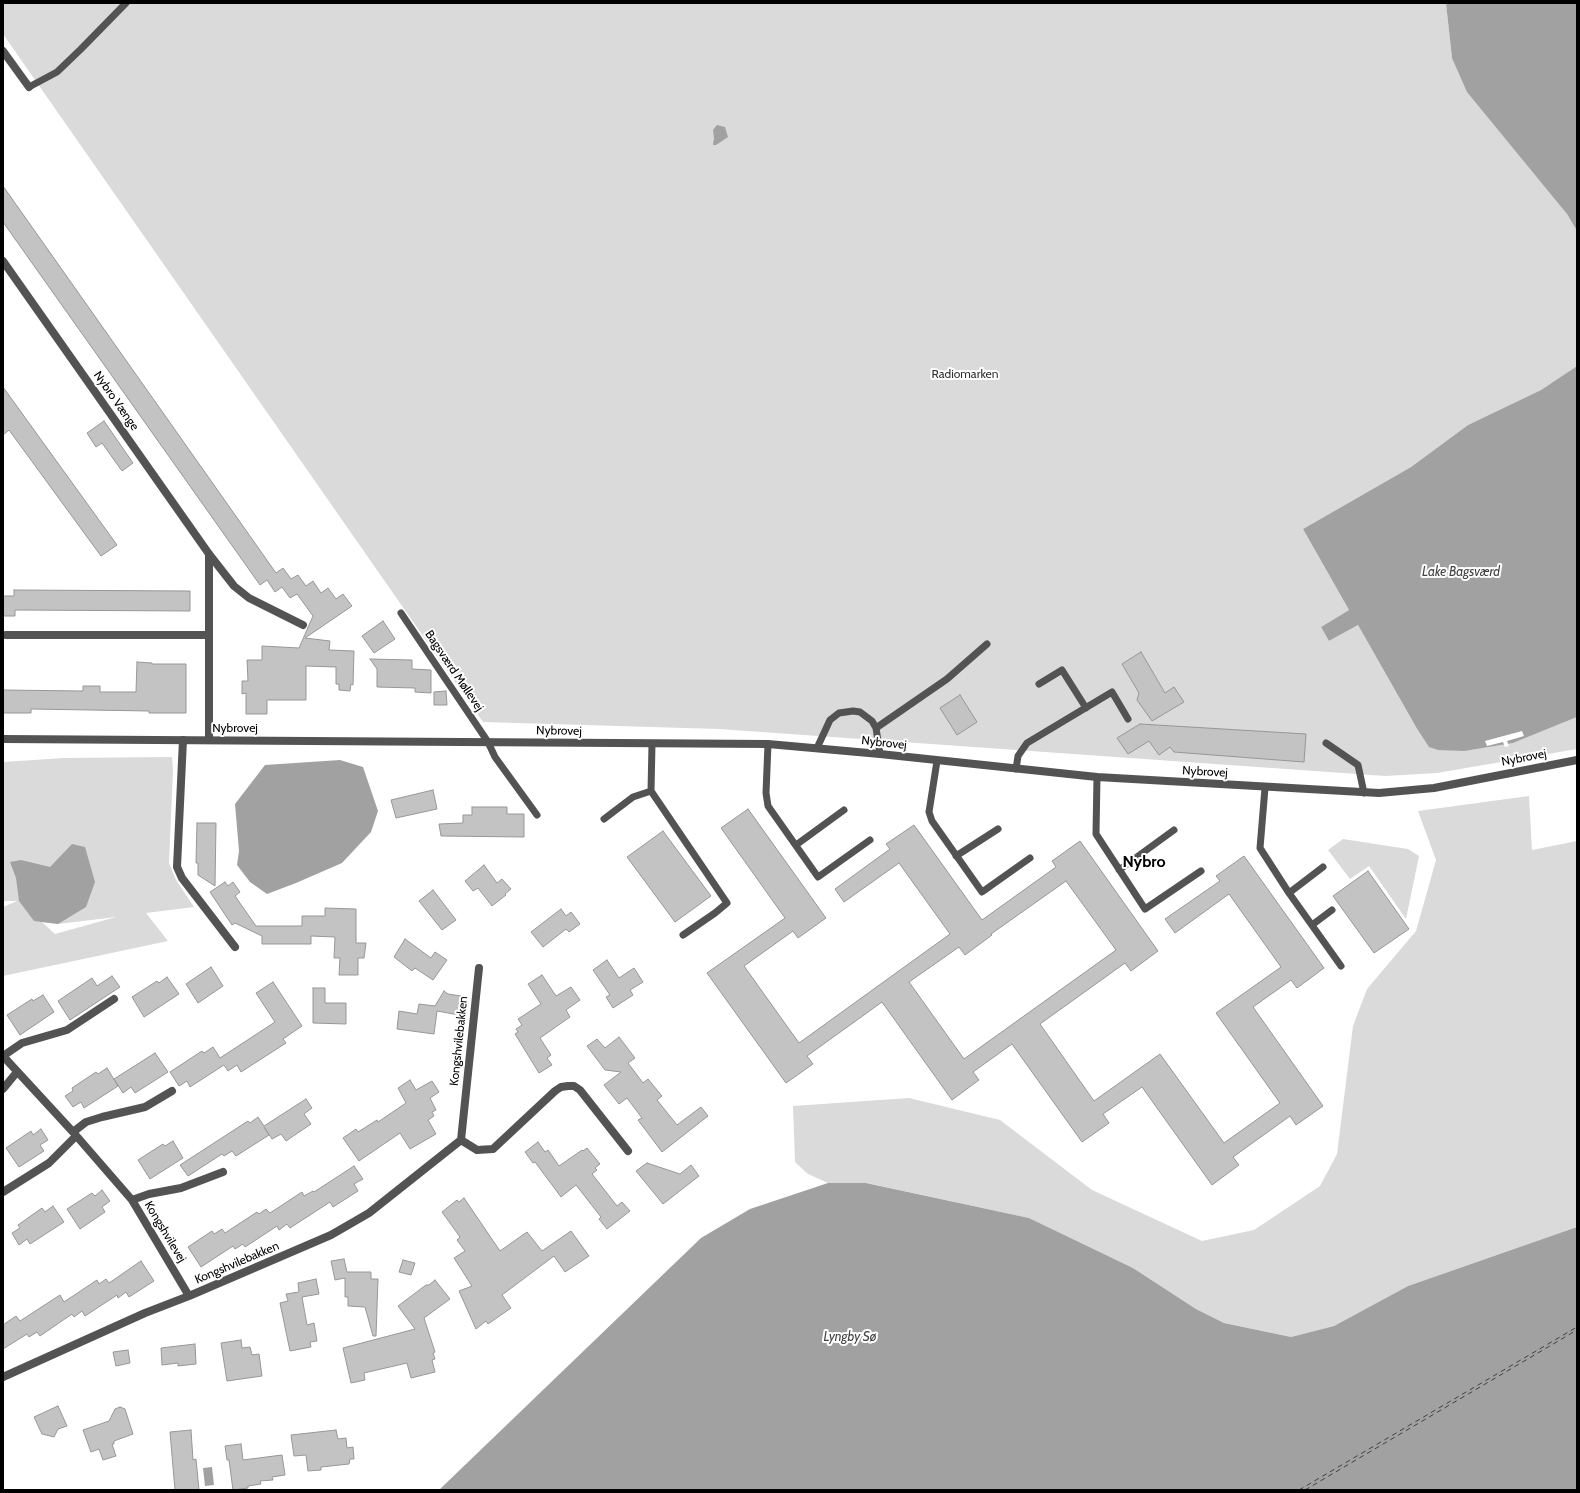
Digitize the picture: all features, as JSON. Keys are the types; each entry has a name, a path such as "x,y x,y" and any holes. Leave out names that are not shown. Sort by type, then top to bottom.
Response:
{"street":[{"path":"3,51 29,87"},
{"name":"Nybro Vænge","path":"3,262 209,554 234,586 244,594 303,625"},
{"path":"208,740 209,554"},
{"path":"6,635 208,636"},
{"name":"Nybrovej","path":"3,739 768,744 880,754 1097,777 1364,793 1434,788 1577,760"},
{"path":"183,740 177,866 182,878 235,947"},
{"name":"Kongshvilebakken","path":"3,1377 145,1313 190,1296 320,1241 342,1230 369,1212 461,1140 479,968"},
{"name":"Kongshvilevej","path":"114,999 67,1030 22,1043 3,1056 75,1134 132,1200 190,1296"},
{"path":"3,1089 17,1072"},
{"path":"461,1140 477,1150 493,1149 555,1091 561,1087 574,1086 580,1090 628,1151"},
{"path":"3,1192 49,1163 86,1122 145,1107 172,1091"},
{"name":"Kongshvilevej","path":"132,1200 149,1194 181,1188 223,1172"}],"lane":[{"path":"29,87 57,72 81,50 126,3"},
{"name":"Bagsværd Møllevej","path":"400,613 488,742 495,756 537,815"},
{"path":"876,728 947,679 987,644"},
{"path":"1039,684 1062,670 1086,708"},
{"path":"1016,769 1018,756 1027,743 1112,692 1128,719"},
{"path":"817,748 830,720 839,713 853,711 860,712 872,721 876,728 880,754"},
{"path":"1326,743 1358,765 1364,793"},
{"path":"652,744 651,791 727,903 683,935"},
{"path":"768,744 766,793 768,806 818,877 870,840"},
{"path":"937,761 930,812 932,821 982,892 1030,858"},
{"path":"1097,777 1096,834 1146,909 1202,870"},
{"path":"1265,788 1260,848 1289,893 1341,966"},
{"path":"604,818 633,797 651,791"},
{"path":"796,845 844,810"},
{"path":"956,856 998,829"},
{"path":"1119,870 1174,830"},
{"path":"1289,893 1323,867"},
{"path":"1312,925 1332,910"}],"green space":[{"name":"Radiomarken","path":"3,3 1446,3 1452,58 1567,214 1577,231 1577,366 1541,390 1468,425 1411,467 1303,529 1349,610 1321,627 1329,641 1358,625 1416,727 1513,743 1577,717 1577,749 1437,773 1385,776 719,729 483,722 3,34"},
{"path":"172,757 173,770 169,863 176,880 194,907 146,913 168,941 3,976 3,907 17,901 3,901 3,762 64,758","holes":["116,917 55,934 42,922 58,924"]},
{"path":"1529,796 1532,850 1577,841 1577,1227 1408,1286 1334,1326 1291,1337 1224,1323 1196,1309 1133,1268 1029,1218 867,1183 828,1183 808,1174 795,1162 793,1106 909,1098 1000,1120 1092,1190 1202,1241 1254,1230 1320,1186 1337,1154 1353,1026 1367,989 1416,931 1436,860 1418,811"},
{"path":"1343,839 1408,849 1419,856 1406,919 1369,866 1350,879 1328,850"}],"water":[{"path":"1446,3 1577,3 1577,231 1567,214 1467,92 1452,58"},
{"path":"717,125 725,127 728,137 716,145 713,145 713,130"},
{"name":"Lake Bagsværd","path":"1577,366 1577,717 1513,743 1464,751 1438,750 1429,747 1358,625 1329,641 1321,627 1349,610 1303,529 1411,467 1468,425 1541,390"},
{"path":"340,760 363,767 378,811 371,832 342,863 267,894 250,882 237,865 239,851 235,804 265,765"},
{"path":"72,844 85,847 95,882 86,907 58,924 34,921 19,901 16,878 10,862 21,860 50,867"},
{"name":"Lyngby Sø","path":"828,1183 866,1183 1029,1218 1133,1268 1196,1309 1224,1323 1291,1337 1334,1326 1408,1286 1577,1227 1577,1490 439,1490 701,1238 750,1209"},
{"path":"212,1467 214,1485 205,1486 203,1468"}],"pier":[{"path":"1522,731 1524,736 1507,741 1509,746 1505,747 1503,742 1487,746 1485,741"}],"building":[{"path":"3,186 276,573 283,568 291,579 298,575 306,586 313,581 321,593 328,588 336,599 343,594 352,606 305,638 330,641 329,650 354,651 353,685 351,684 350,691 339,690 339,684 336,684 336,667 306,666 306,700 267,700 267,714 246,714 246,693 242,694 242,681 248,681 247,660 262,660 262,646 299,648 313,616 297,594 290,598 282,587 275,592 267,580 260,585 3,222"},
{"path":"3,387 117,545 101,556 9,430 3,435"},
{"path":"104,421 133,463 122,471 102,443 96,447 87,433"},
{"path":"14,590 190,591 190,611 15,610 15,616 3,616 3,596 14,596"},
{"path":"383,621 395,639 374,653 362,636"},
{"path":"1141,652 1165,693 1174,687 1184,702 1152,721 1137,700 1139,693 1122,664"},
{"path":"370,659 412,660 412,669 431,670 431,693 415,692 415,688 377,687 377,669"},
{"path":"137,662 152,664 186,664 186,713 31,709 31,713 3,713 3,690 83,691 83,686 100,686 100,692 136,692"},
{"path":"446,691 447,705 434,705 434,692"},
{"path":"960,695 977,722 957,735 940,708"},
{"path":"1140,724 1306,734 1304,762 1174,752 1170,747 1159,755 1149,741 1128,754 1117,738"},
{"path":"433,790 437,809 396,818 391,800"},
{"path":"472,807 507,807 507,814 524,814 524,837 441,836 439,824 463,823 463,815 472,815"},
{"path":"748,809 826,918 798,938 793,931 744,966 799,1043 950,934 899,863 844,902 835,889 890,849 886,844 914,825 982,920 1056,867 1052,861 1080,841 1158,951 1131,971 1125,963 1040,1024 1094,1101 1160,1054 1224,1143 1280,1103 1216,1013 1281,967 1229,894 1175,933 1165,919 1220,881 1216,876 1244,856 1324,968 1297,988 1291,980 1253,1007 1323,1106 1296,1125 1290,1116 1233,1157 1239,1165 1212,1185 1142,1087 1103,1114 1109,1123 1082,1142 1012,1044 973,1072 979,1080 952,1100 882,1002 807,1056 813,1064 786,1083 707,973 785,918 721,828","holes":["1066,881 1116,950 964,1059 909,982 959,947 965,955 992,935 991,934"]},
{"path":"197,823 216,823 215,886 198,875 198,863 196,863"},
{"path":"663,831 711,896 675,922 627,857"},
{"path":"484,865 497,883 502,879 511,889 492,906 478,888 473,891 465,881"},
{"path":"1368,871 1409,929 1374,953 1333,896"},
{"path":"225,882 228,886 233,882 240,892 235,896 256,926 302,926 302,916 325,916 325,908 356,909 356,943 366,943 364,958 358,958 358,975 339,975 340,958 334,958 335,937 311,936 311,944 262,944 262,936 235,923 232,925 210,892"},
{"path":"433,890 456,920 442,930 419,901"},
{"path":"561,909 566,916 571,912 580,924 569,932 566,929 543,947 531,932"},
{"path":"405,939 431,958 435,952 447,960 433,980 415,968 412,971 394,957"},
{"path":"607,960 619,978 634,968 643,982 630,990 633,995 613,1008 606,997 610,995 593,970"},
{"path":"211,967 223,986 198,1003 186,984"},
{"path":"542,975 556,996 571,987 580,1000 566,1010 570,1017 540,1038 551,1055 547,1058 552,1065 539,1073 515,1034 518,1032 516,1029 522,1025 518,1019 541,1004 528,984"},
{"path":"112,976 120,987 70,1020 58,1001 92,978 97,986"},
{"path":"167,977 179,994 144,1017 132,997 157,981 159,983"},
{"path":"273,982 302,1026 283,1039 286,1043 241,1072 237,1065 228,1071 224,1065 190,1087 187,1081 179,1086 170,1072 202,1051 204,1053 213,1047 220,1058 275,1022 256,993"},
{"path":"313,988 325,988 325,1003 346,1003 346,1024 313,1023"},
{"path":"444,991 448,994 461,996 459,1015 437,1011 434,1034 397,1029 399,1011 417,1014 419,1004 435,1006"},
{"path":"43,995 54,1012 20,1035 7,1015 32,999 33,1001"},
{"path":"619,1037 635,1058 628,1063 643,1083 648,1079 662,1096 657,1100 677,1125 701,1107 708,1116 662,1152 638,1120 642,1118 627,1098 619,1104 604,1085 621,1072 605,1070 587,1046 597,1039 605,1048"},
{"path":"155,1053 168,1072 135,1093 131,1087 123,1093 114,1079"},
{"path":"107,1068 118,1086 84,1108 81,1102 73,1107 65,1096 73,1091 72,1088 96,1072 98,1074"},
{"path":"410,1080 416,1090 432,1081 439,1092 430,1098 436,1110 432,1112 434,1116 428,1120 436,1134 410,1149 400,1133 359,1161 343,1138 356,1129 358,1132 377,1120 378,1122 406,1103 398,1088"},
{"path":"306,1099 312,1108 304,1114 311,1124 286,1141 281,1134 272,1139 264,1127 269,1135 236,1156 232,1151 224,1156 222,1154 188,1176 180,1165 248,1121 250,1123 258,1117 264,1126"},
{"path":"41,1129 48,1140 40,1145 44,1151 19,1167 6,1148 31,1131 33,1135"},
{"path":"173,1141 183,1158 150,1179 138,1160 163,1144 165,1146"},
{"path":"538,1142 545,1152 548,1150 559,1166 587,1148 600,1164 595,1168 597,1170 592,1174 617,1206 622,1202 630,1211 607,1229 599,1219 601,1217 576,1185 561,1197 535,1162 533,1163 525,1152"},
{"path":"647,1163 680,1174 691,1165 699,1176 663,1204 636,1171"},
{"path":"354,1166 363,1179 354,1184 358,1191 333,1207 330,1202 290,1228 287,1224 279,1230 277,1226 245,1247 243,1244 235,1249 233,1246 201,1267 188,1247 212,1231 214,1234 222,1229 225,1233 257,1212 259,1214 266,1209 270,1213 302,1192 304,1196 313,1191 314,1192"},
{"path":"102,1190 110,1201 102,1207 105,1212 80,1229 67,1209 92,1193 95,1196"},
{"path":"464,1198 500,1251 527,1232 542,1251 571,1231 589,1256 565,1272 554,1256 502,1295 511,1308 488,1324 486,1321 476,1329 459,1291 472,1286 454,1258 465,1251 457,1240 460,1237 442,1212 457,1200 459,1202"},
{"path":"53,1206 64,1222 30,1244 27,1239 19,1245 12,1233 20,1228 18,1225 42,1208 45,1212"},
{"path":"344,1259 347,1272 371,1272 371,1279 378,1279 376,1336 373,1336 365,1307 348,1306 348,1297 345,1297 345,1278 335,1280 331,1261"},
{"path":"403,1260 415,1263 411,1275 399,1272"},
{"path":"141,1261 154,1281 129,1297 126,1292 118,1298 117,1295 85,1316 82,1311 74,1317 72,1314 40,1336 37,1332 29,1337 27,1334 3,1349 3,1325 16,1316 20,1321 60,1295 64,1302 97,1280 99,1284 106,1279 109,1283"},
{"path":"316,1279 319,1294 302,1297 307,1325 314,1323 317,1341 310,1342 311,1347 290,1351 280,1303 288,1301 286,1294 299,1292 298,1283"},
{"path":"435,1280 450,1299 424,1318 435,1352 433,1353 435,1359 432,1360 435,1372 411,1378 407,1363 364,1373 365,1380 351,1383 343,1348 415,1329 398,1306"},
{"path":"241,1340 242,1348 250,1347 252,1355 259,1354 262,1376 227,1381 221,1343"},
{"path":"195,1344 196,1364 178,1366 178,1363 162,1365 161,1348"},
{"path":"128,1350 130,1363 116,1366 113,1352"},
{"path":"58,1406 67,1426 58,1429 54,1437 42,1434 34,1417"},
{"path":"120,1407 125,1409 133,1434 114,1441 114,1444 112,1444 116,1456 103,1460 99,1449 91,1452 83,1430 109,1421 115,1409"},
{"path":"191,1430 193,1460 196,1459 199,1490 175,1490 170,1432"},
{"path":"336,1430 338,1439 346,1438 347,1448 353,1447 354,1459 350,1459 349,1464 321,1467 321,1470 308,1471 306,1455 294,1456 291,1435"},
{"path":"241,1444 243,1460 282,1455 285,1475 272,1477 273,1480 260,1481 261,1484 248,1486 248,1488 233,1490 229,1460 227,1460 225,1446"}],"ferry route":[{"path":"1299,1490 1577,1327"},
{"path":"1305,1490 1577,1330"}],"district":[{"name":"Nybro","path":"1144,862"}]}
